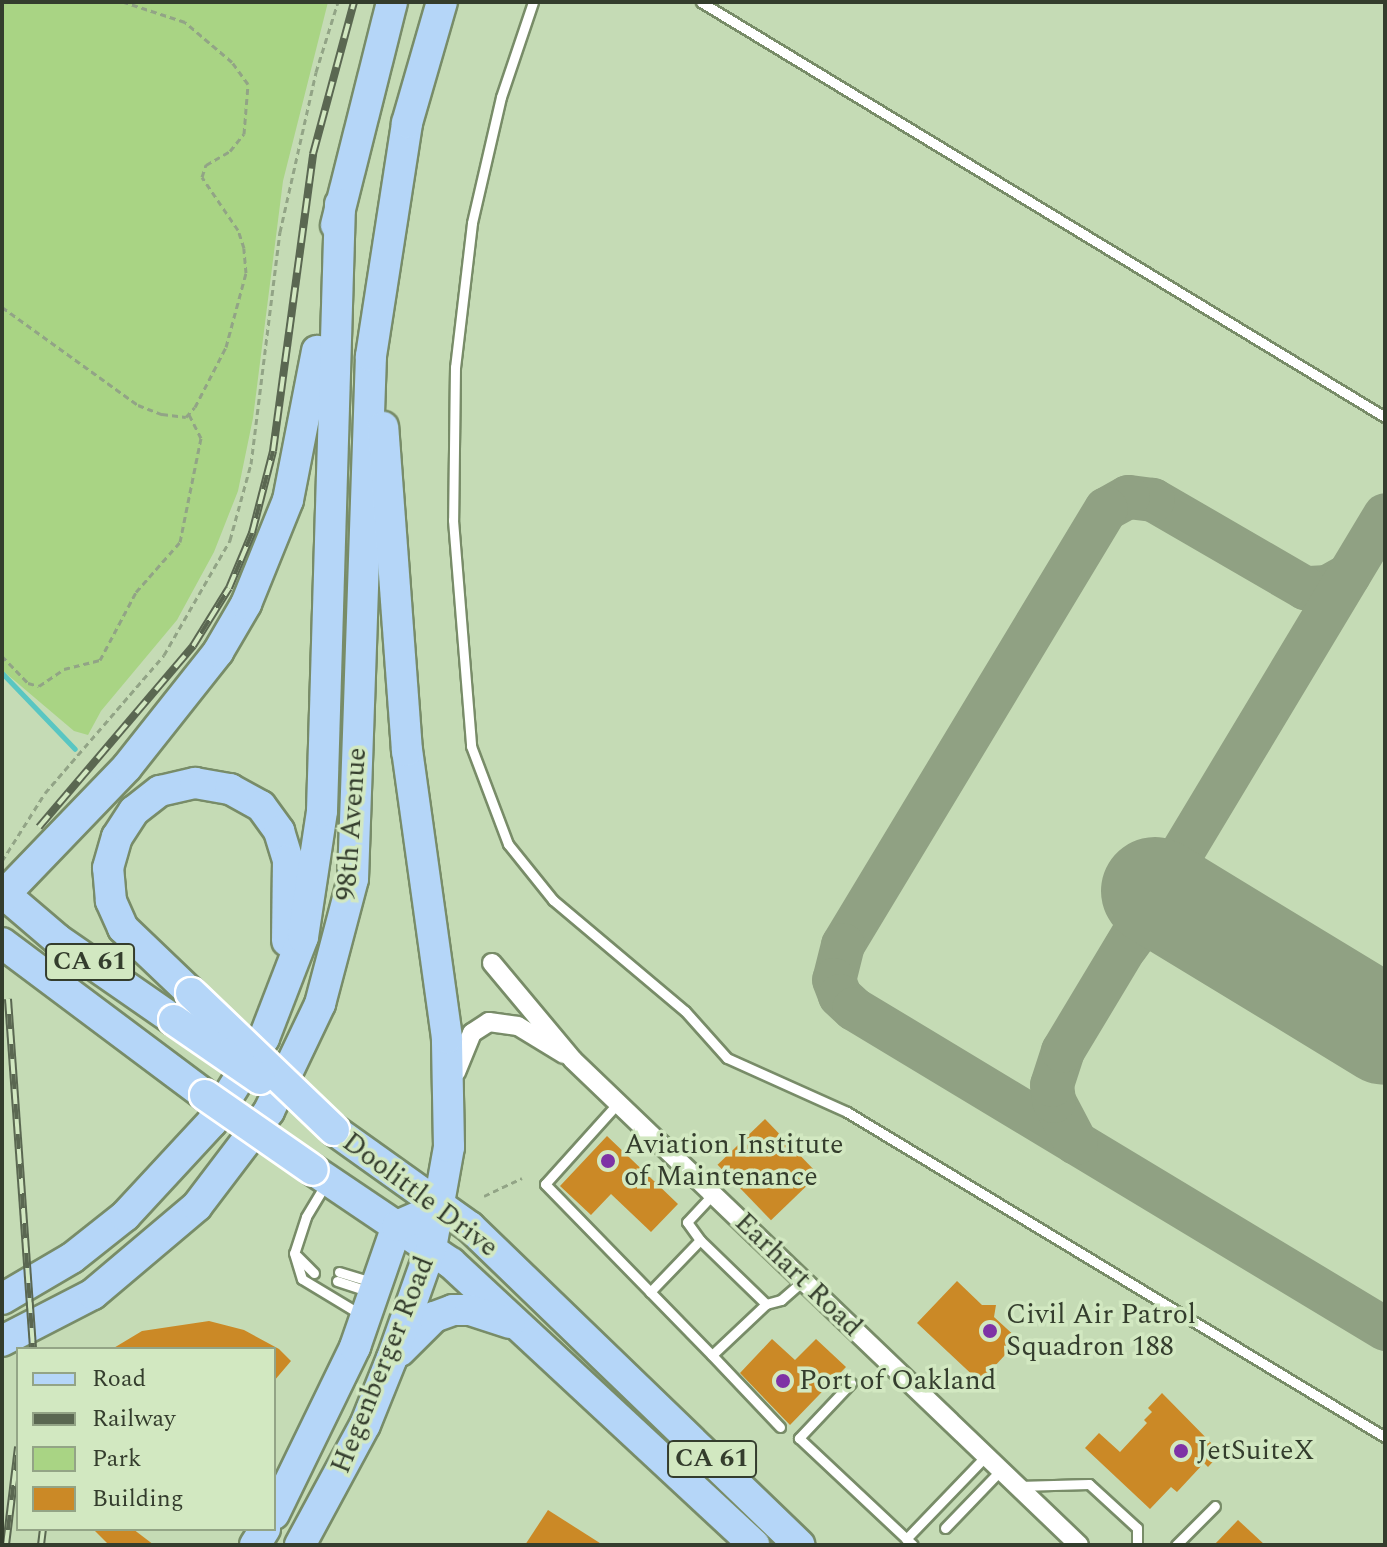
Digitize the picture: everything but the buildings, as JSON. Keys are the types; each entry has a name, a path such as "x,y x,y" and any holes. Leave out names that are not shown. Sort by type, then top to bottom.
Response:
{"main road":[{"path":"3,895 127,767 218,652 246,604 288,500 302,442 340,204 392,2"},
{"path":"442,2 407,123 390,214 381,354 383,430 407,751 451,1098 442,1205"},
{"name":"98th Avenue","path":"2,1299 72,1258 177,1166 242,1080 285,989 316,879 322,811 340,204"},
{"name":"98th Avenue","path":"2,1341 93,1294 197,1206 269,1111 320,1004 353,879 365,438 390,214"},
{"path":"285,989 290,890 279,831 261,806 241,795 195,783 160,791 134,811 117,837 108,868 111,901 123,928 334,1130"},
{"name":"Doolittle Drive","path":"3,895 174,1020 442,1205 553,1304 799,1545"},
{"path":"3,945 30,916"},
{"name":"Doolittle Drive","path":"3,945 150,1058 431,1248 754,1545"},
{"name":"Hegenberger Road","path":"276,1510 330,1407 373,1299 397,1226 442,1205"},
{"name":"Hegenberger Road","path":"300,1545 365,1425 431,1248 442,1205"},
{"path":"392,1358 434,1317 453,1310 470,1310 518,1325"}],"street":[{"name":"Earhart Road","path":"492,963 573,1060 1079,1545"},
{"path":"451,1098 462,1049 472,1033 489,1022 518,1026 573,1060"}],"lane":[{"path":"533,2 501,97 472,223 455,367 453,520 471,746 508,844 553,900 685,1011 727,1058 847,1112 1385,1437"},
{"path":"701,2 1385,417"},
{"path":"618,1103 545,1184 780,1427"},
{"path":"320,1175 294,1253 302,1279 373,1299"},
{"path":"713,1194 687,1222 700,1240 766,1304"},
{"path":"650,1292 700,1240"},
{"path":"294,1253 315,1269"},
{"path":"338,1276 373,1299"},
{"path":"712,1355 766,1304 781,1300 803,1281"},
{"path":"851,1383 799,1438 910,1542 986,1456"},
{"path":"945,1528 1001,1470"},
{"path":"1017,1486 1089,1484 1137,1528 1137,1545"},
{"path":"1176,1545 1215,1506"}],"path":[{"path":"124,2 185,22 232,62 248,84 244,134 230,151 206,165 202,177 238,230 246,273 226,347 211,382 189,414"},
{"path":"2,861 45,793 164,655 230,540 251,464 280,232 316,72 338,2"},
{"path":"2,307 138,405 162,414 189,414"},
{"path":"2,656 28,683 39,686 64,669 100,660 136,592 180,542 201,438 189,414"},
{"path":"484,1196 522,1178"}],"green space":[{"path":"2,2 328,2 283,181 253,418 238,491 214,552 177,620 101,711 88,735 74,731 2,670"}],"waterway":[{"path":"2,673 75,749"}],"taxiway":[{"path":"1349,575 1327,587 1305,588 1153,500 1128,497 1106,509 843,945 834,980 840,996 854,1009 1385,1329"},
{"path":"1076,1143 1054,1101 1052,1085 1063,1051 1385,515"},
{"path":"1126,947 1141,926 1157,919 1215,928"}],"runway":[{"path":"1155,891 1385,1031"}],"railway":[{"path":"39,827 193,646 229,588 252,533 273,451 313,154 354,2"},
{"path":"8,999 33,1347"},
{"path":"6,1545 16,1463"},
{"path":"41,1545 43,1531"}],"place":[{"name":"Aviation Institute of Maintenance","path":"608,1161"},
{"name":"Civil Air Patrol Squadron 188","path":"990,1331"},
{"name":"Port of Oakland","path":"783,1381"},
{"name":"JetSuiteX","path":"1181,1451"}]}
